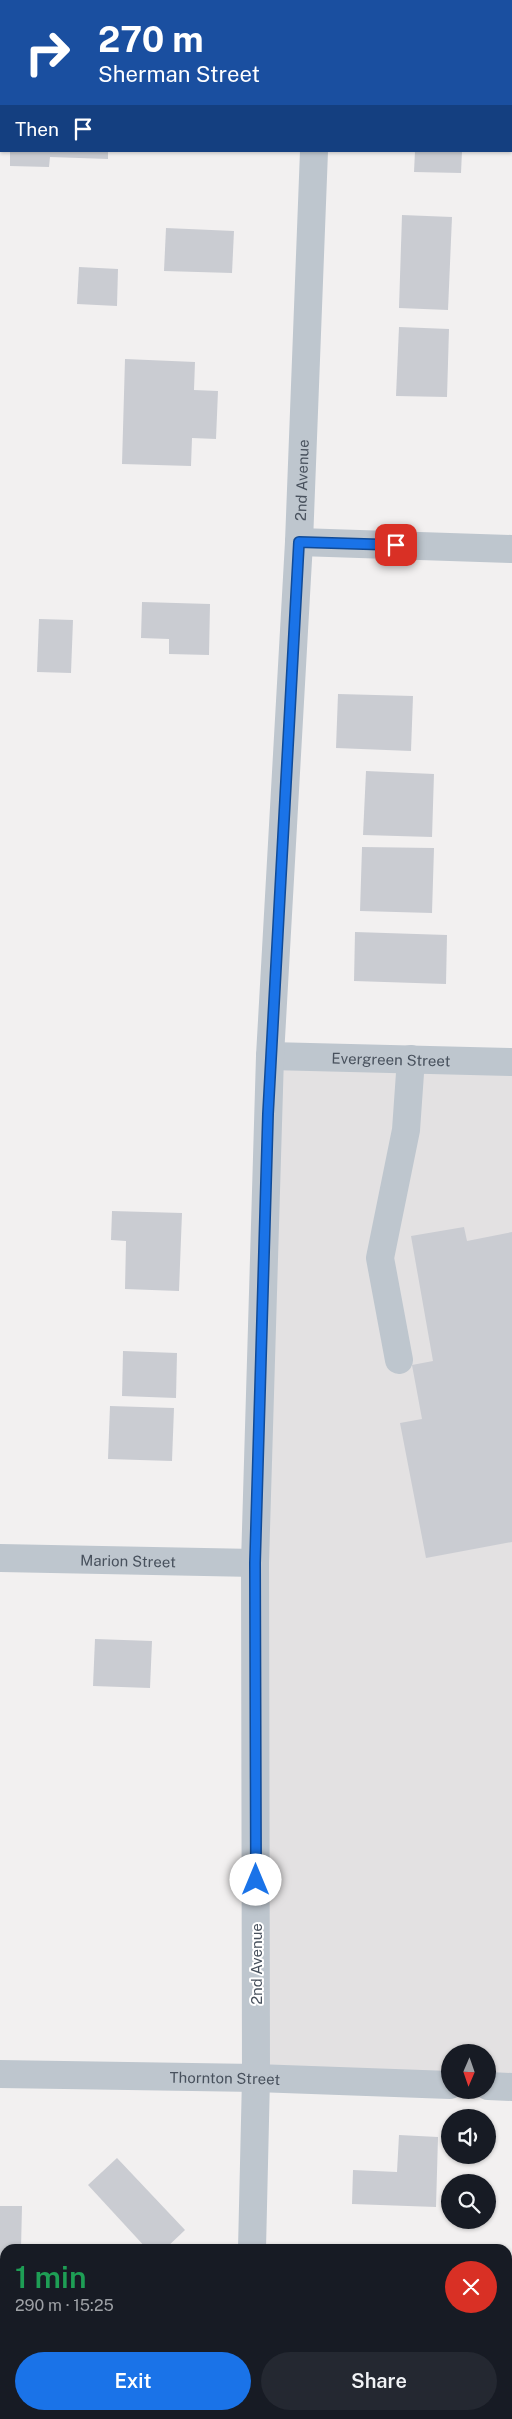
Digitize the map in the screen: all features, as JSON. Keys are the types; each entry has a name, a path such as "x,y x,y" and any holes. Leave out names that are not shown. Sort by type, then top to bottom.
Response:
{"street":[{"name":"2nd Avenue","path":"252,2244 256,2078 255,1563 270,1056 299,542 314,152"},
{"path":"299,542 512,549"},
{"name":"Evergreen Street","path":"270,1056 512,1062"},
{"path":"399,1360 380,1258 406,1130 411,1059"},
{"name":"Marion Street","path":"0,1558 255,1563"},
{"name":"Thornton Street","path":"0,2074 256,2078 441,2085"},
{"path":"496,2086 512,2087"}],"shaded area":[{"path":"270,1056 512,1062 512,2087 496,2086 496,2044 441,2044 441,2085 256,2078"}],"building":[{"path":"10,152 108,152 108,159 50,157 49,167 10,166"},
{"path":"415,152 462,152 461,173 414,172"},
{"path":"402,215 452,217 448,310 399,308"},
{"path":"166,228 234,231 232,273 164,271"},
{"path":"79,267 118,269 117,306 77,304"},
{"path":"399,327 449,329 447,397 396,396"},
{"path":"125,359 195,362 194,390 218,391 216,439 192,438 191,466 122,464"},
{"path":"142,602 210,604 209,655 169,654 169,639 141,638"},
{"path":"39,619 73,620 71,673 37,672"},
{"path":"338,694 413,696 411,751 336,748"},
{"path":"366,771 434,774 432,837 363,835"},
{"path":"362,847 434,848 432,913 360,911"},
{"path":"355,932 447,935 446,984 354,981"},
{"path":"112,1211 182,1213 179,1291 125,1289 126,1241 111,1240"},
{"path":"464,1227 467,1241 512,1232 512,1542 426,1558 400,1423 422,1419 412,1365 433,1361 411,1236"},
{"path":"123,1351 177,1353 176,1398 122,1396"},
{"path":"110,1406 174,1408 172,1461 108,1459"},
{"path":"95,1639 152,1641 150,1688 93,1686"},
{"path":"399,2135 438,2137 436,2207 352,2204 353,2170 397,2172"},
{"path":"117,2158 185,2230 170,2244 142,2244 88,2185"},
{"path":"0,2206 22,2206 21,2244 0,2244"}],"route":[{"path":"256,1880 255,1563 268,1114 299,542 396,545"}]}
